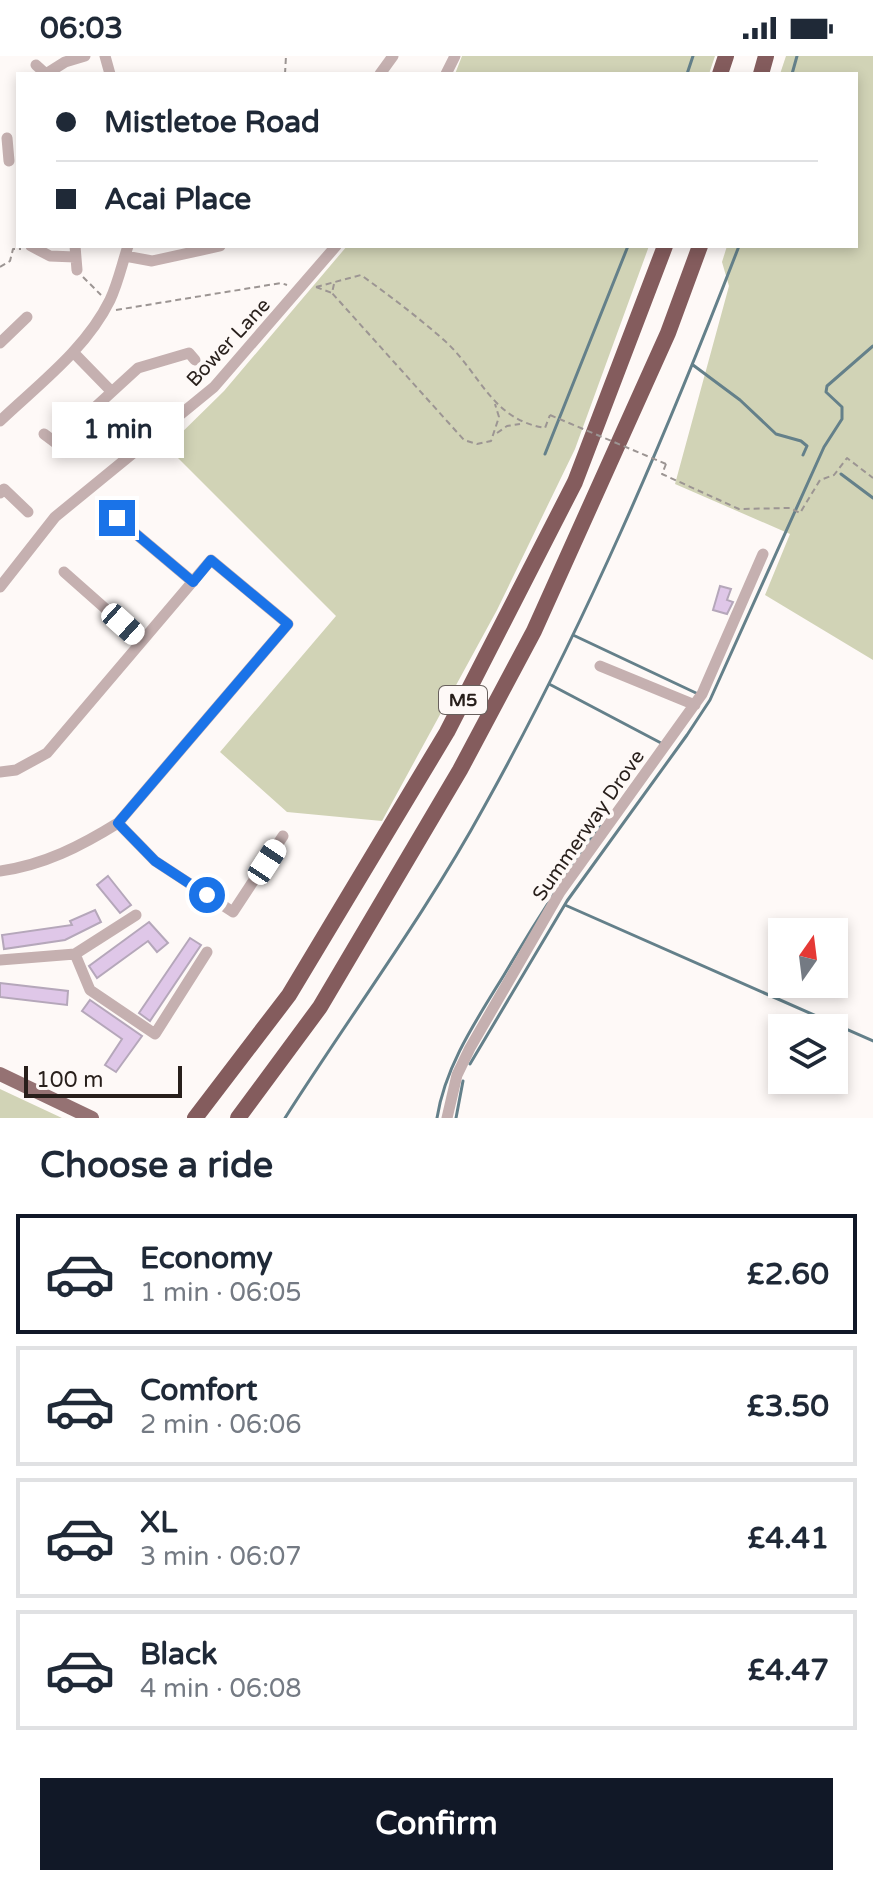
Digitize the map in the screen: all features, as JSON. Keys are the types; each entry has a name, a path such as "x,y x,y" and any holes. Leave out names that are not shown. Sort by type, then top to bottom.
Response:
{"highway":[{"name":"M5","path":"195,1118 289,995 447,732 575,482 664,248"},
{"name":"M5","path":"238,1118 320,1007 460,770 534,631 668,333 699,248"}],"main road":[{"path":"0,1074 92,1118"}],"street":[{"path":"36,65 49,72 65,62 85,56"},
{"path":"9,161 12,144"},
{"path":"38,248 50,256 75,252 77,270"},
{"path":"0,421 73,352 107,304 126,251 152,261 201,248"},
{"name":"Bower Lane","path":"0,587 55,517 214,387 310,286 335,248"},
{"path":"0,343 25,326"},
{"path":"73,352 111,391"},
{"path":"56,443 138,368 193,352"},
{"path":"44,434 56,443 59,456"},
{"path":"0,493 4,489 28,512"},
{"path":"117,518 193,582"},
{"name":"Summerway Drove","path":"447,1118 457,1075 470,1048 560,892 695,705 763,554"},
{"path":"0,772 16,770 47,753 211,560 288,624 118,823 83,845 44,862 0,871"},
{"path":"64,572 142,641"},
{"path":"600,666 695,705"},
{"path":"118,823 155,861 233,912 283,836"},
{"path":"0,960 75,954 136,915"},
{"path":"75,954 90,990 155,1034 207,952"}],"path":[{"path":"0,267 10,261 13,249 25,248"},
{"path":"77,270 113,310 281,283 310,286 332,293 464,440 477,444 491,441 499,417 495,403"},
{"path":"310,286 361,275 401,304 470,368 495,403 523,424"},
{"path":"332,293 334,283"},
{"path":"496,433 507,426 523,424 545,428 550,415 666,464 662,474 739,509 790,508 800,513 820,480 834,475 847,458 873,478"}],"green space":[{"path":"462,56 715,56 710,72 456,72"},
{"path":"786,56 873,56 873,660 765,595 790,534 675,484 729,286 722,262 726,248 858,248 858,72 781,72"},
{"path":"345,248 648,248 575,449 497,610 382,821 287,812 220,752 336,616 167,447 224,391"},
{"path":"0,1089 62,1118 0,1118"}],"building":[{"path":"720,586 731,589 727,600 733,602 727,614 713,610"},
{"path":"108,876 131,905 120,913 97,885"},
{"path":"95,910 101,922 65,940 4,949 2,935 72,925 70,921"},
{"path":"149,922 168,943 157,952 148,941 97,978 89,966"},
{"path":"190,938 201,945 150,1021 139,1013"},
{"path":"0,983 68,991 67,1005 0,997"},
{"path":"90,1000 142,1036 116,1072 105,1065 122,1039 82,1011"}],"waterway":[{"path":"688,72 693,56"},
{"path":"793,72 797,56"},
{"path":"545,454 627,248"},
{"path":"285,1118 437,887 521,739 621,531 738,248"},
{"path":"470,1064 567,901 710,700 824,447 842,419 842,407 826,392 827,386 873,346"},
{"path":"693,365 740,400 776,434 801,441 807,446 803,455"},
{"path":"841,474 873,498"},
{"path":"573,635 696,693"},
{"path":"551,685 661,743"},
{"path":"437,1118 447,1080 473,1026 550,900 600,826"},
{"path":"565,905 873,1041"},
{"path":"456,1118 463,1081"}],"route":[{"path":"117,518 193,582 211,560 288,624 118,823 155,861 207,895"}]}
